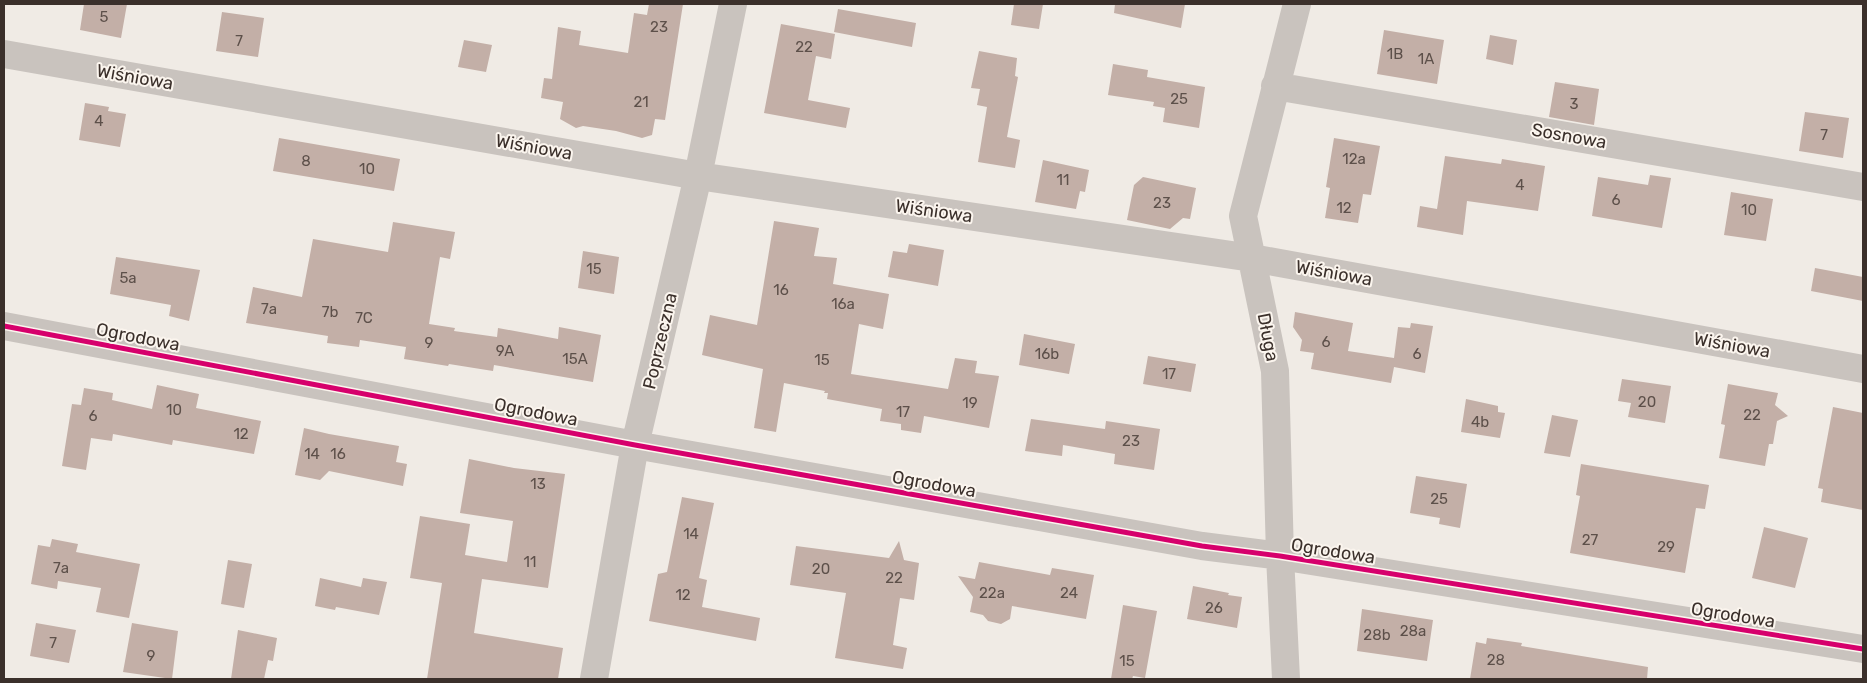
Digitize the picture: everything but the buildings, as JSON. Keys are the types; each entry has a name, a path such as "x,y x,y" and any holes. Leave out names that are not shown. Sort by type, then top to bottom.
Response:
{"street":[{"name":"Poprzeczna","path":"594,679 635,445 698,176 733,4"},
{"name":"Długa","path":"1286,679 1280,556 1275,371 1242,216 1297,4"},
{"name":"Wiśniowa","path":"4,54 698,176 1252,258 1863,369"},
{"name":"Sosnowa","path":"1275,86 1863,186"},
{"name":"Ogrodowa","path":"4,326 635,445 1202,546 1280,556 1863,649"}],"cycle path":[{"path":"4,326 635,445 1202,546 1280,556 1863,649"}]}
